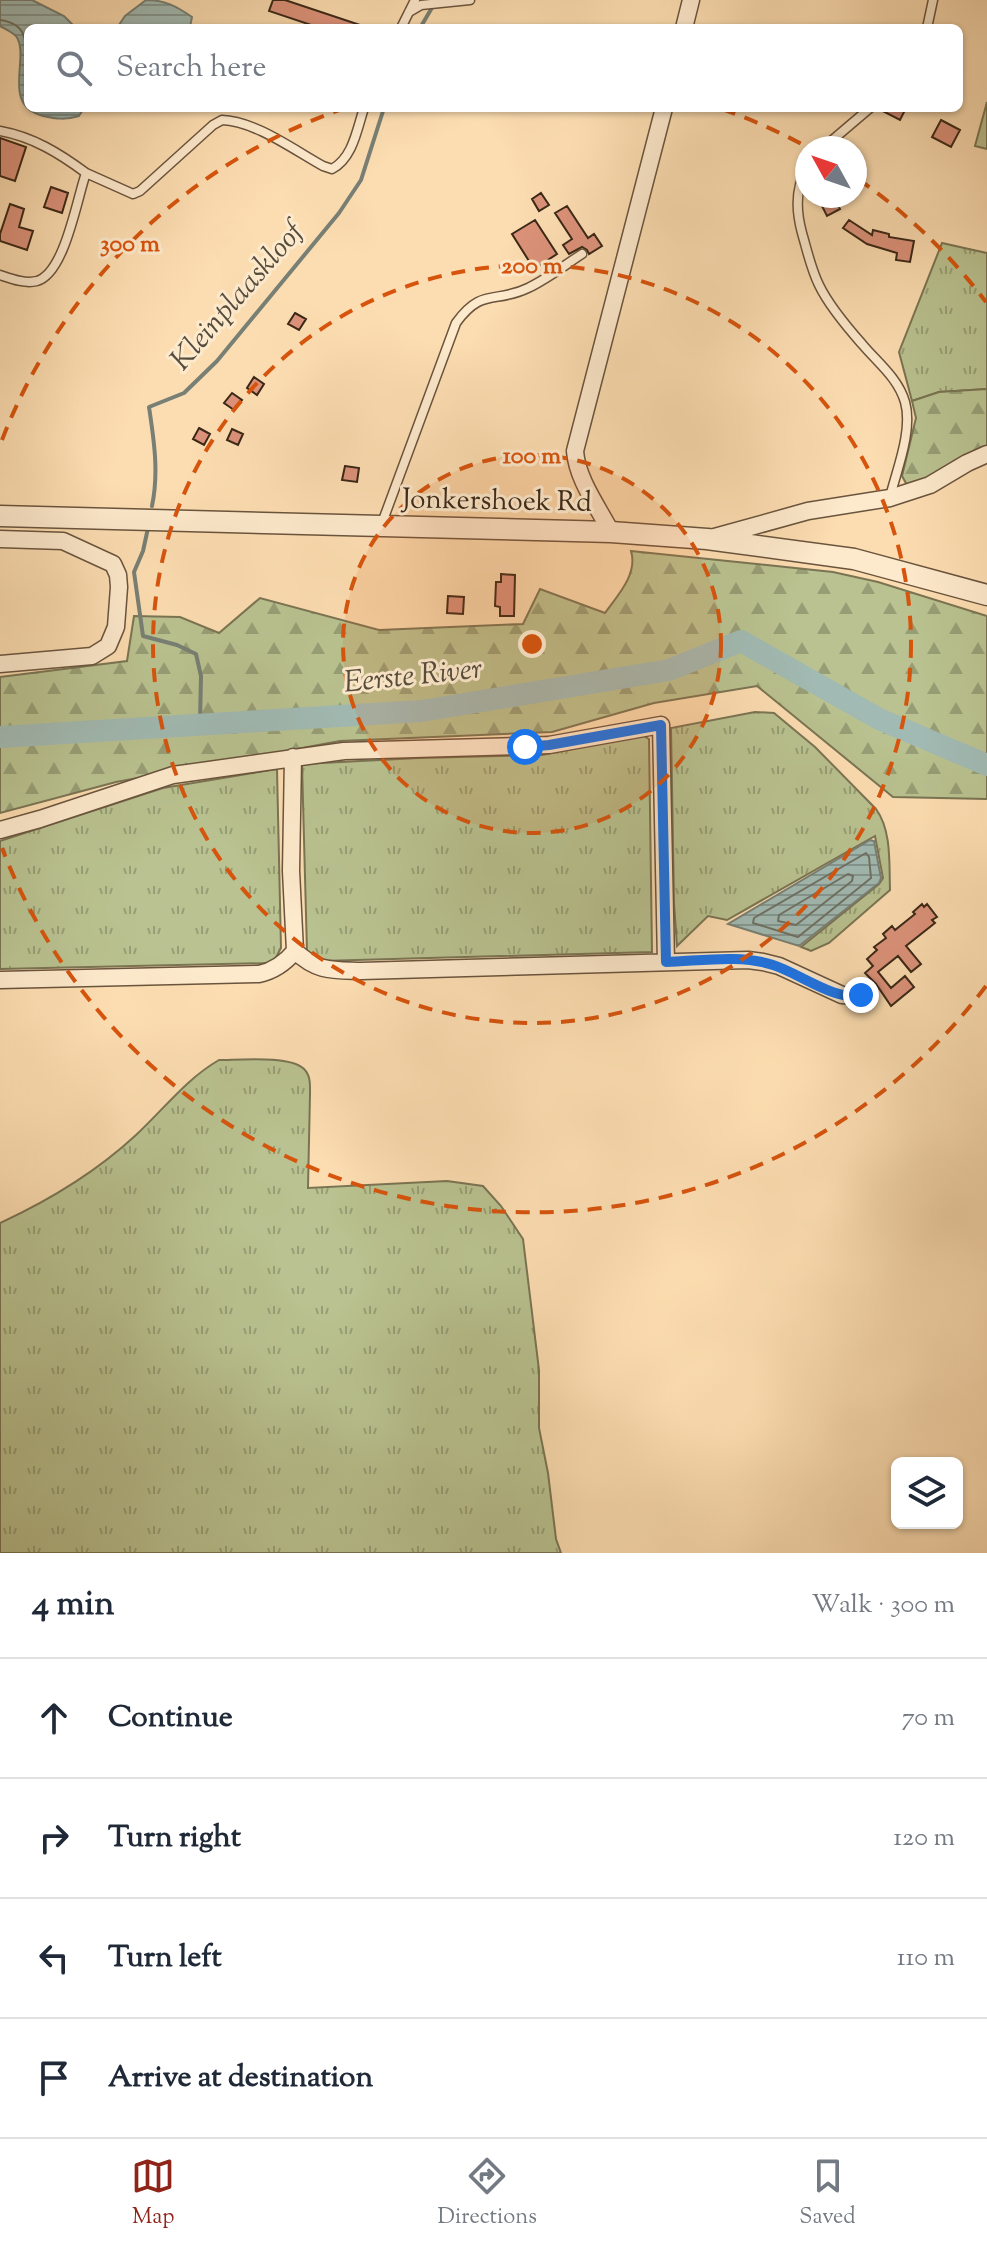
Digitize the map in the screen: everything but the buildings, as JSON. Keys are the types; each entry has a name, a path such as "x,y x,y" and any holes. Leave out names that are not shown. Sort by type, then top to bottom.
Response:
{"street":[{"path":"685,24 691,0"},
{"path":"611,532 581,475 575,451 663,112"},
{"path":"707,539 808,511 890,498 930,485 987,454"},
{"name":"Jonkershoek Rd","path":"0,516 611,532 707,539 854,559 987,595"},
{"path":"0,539 66,542 113,564 119,587 116,627 113,638 102,651 92,656 0,664"},
{"path":"0,830 173,775 357,751 549,745 661,725 666,962"},
{"path":"0,980 259,974 270,972 289,958 295,951 291,871 293,757"},
{"path":"295,951 314,966 332,970 763,962 779,966 842,995 856,996 868,992"}],"lane":[{"path":"403,24 415,0"},
{"path":"409,12 421,5 470,0"},
{"path":"928,24 933,0"},
{"path":"0,131 31,139 86,173 133,194 222,120 240,123 267,134 332,169 343,162 348,154 363,112"},
{"path":"837,136 865,112"},
{"path":"0,275 33,282 42,279 56,266 86,173"},
{"path":"798,208 810,263 819,285 863,345 885,368 905,402 909,422 890,498"},
{"path":"380,527 456,323 465,310 479,299 529,288 582,254"}],"green space":[{"path":"987,102 987,149 975,146"},
{"path":"942,243 987,253 987,389 939,392 912,401 899,352"},
{"path":"987,389 987,447 929,478 907,485 902,476 916,418 912,401 939,392"},
{"path":"631,551 833,572 878,582 987,616 987,799 893,797 757,686 654,703 552,732 340,741 116,782 0,813 0,677 127,661 134,616 180,617 219,633 260,598 379,630 523,624 540,589 605,613 629,576"},
{"path":"755,712 774,713 815,747 876,809 887,837 890,890 829,943 811,951 801,947 883,878 875,836 727,920 708,916 677,946 671,728"},
{"path":"642,735 649,739 652,952 320,961 307,952 302,764 542,755"},
{"path":"277,769 281,948 273,963 0,969 0,841 163,788"},
{"path":"219,1060 276,1060 304,1069 310,1087 308,1188 447,1181 483,1186 501,1206 523,1239 539,1370 539,1428 556,1539 561,1553 0,1553 0,1223 37,1205 104,1162 136,1135 185,1085"}],"water":[{"path":"0,0 32,0 64,16 72,24 24,24 24,103 19,80 20,45 16,36 0,26"},
{"path":"146,0 153,0 165,2 192,17 191,24 120,24"},
{"path":"34,112 82,112 79,116 61,119"},
{"path":"870,840 874,841 881,878 879,883 799,946 728,924"}],"waterway":[{"name":"Kleinplaaskloof","path":"422,24 433,6"},
{"name":"Kleinplaaskloof","path":"152,506 155,469 149,407 184,393 217,361 339,213 361,180 383,112"},
{"name":"Kleinplaaskloof","path":"148,528 134,572 143,636 177,645 196,654 201,676 200,724"},
{"name":"Eerste River","path":"0,737 422,711 669,670 741,641 879,719 987,765"}],"route":[{"path":"525,747 661,725 666,962 763,962 779,966 842,995 861,995"}]}
